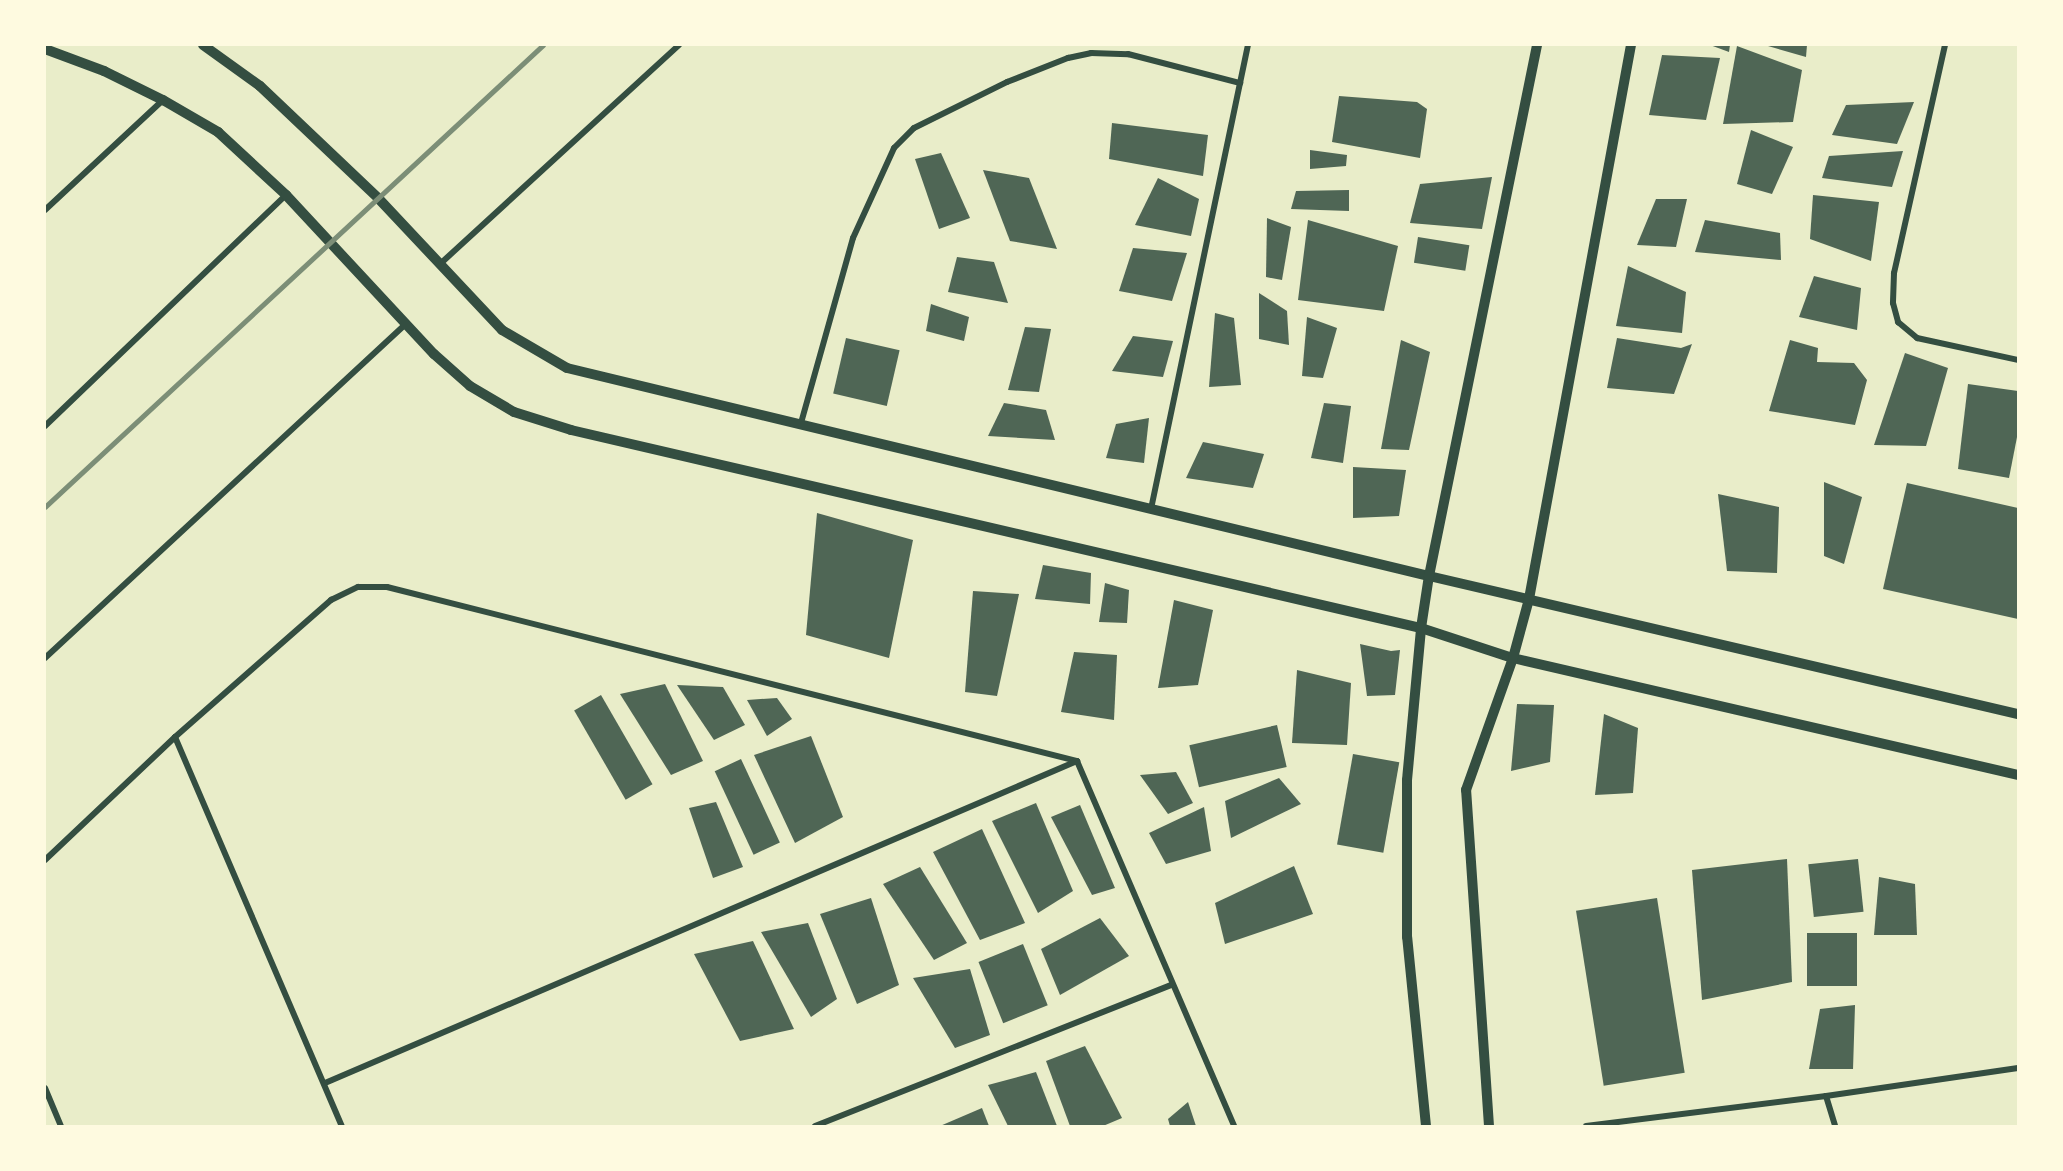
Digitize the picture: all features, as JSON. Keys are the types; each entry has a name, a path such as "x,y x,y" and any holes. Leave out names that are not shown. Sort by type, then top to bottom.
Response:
{"street":[{"path":"203,45 260,86 378,198 502,330 567,368 1429,576 2018,714"},
{"path":"440,264 679,45"},
{"path":"1151,509 1248,45"},
{"path":"1426,1126 1407,937 1407,780 1421,628 1429,576 1537,45"},
{"path":"1489,1126 1466,790 1513,658 1529,599 1631,45"},
{"path":"1945,45 1894,273 1893,303 1898,322 1917,338 2018,360"},
{"path":"45,49 104,71 163,100 218,132 286,195 406,324 470,386 514,412 571,430 1421,628 1513,658 2018,775"},
{"path":"801,423 853,238 894,148 914,128 1007,82 1068,58 1091,53 1128,54 1239,83"},
{"path":"45,210 163,100"},
{"path":"45,426 286,195"},
{"path":"45,658 406,324"},
{"path":"45,860 175,737 331,600 358,587 387,587 1077,761"},
{"path":"175,737 342,1126"},
{"path":"1077,761 1234,1126"},
{"path":"325,1083 1077,761"},
{"path":"815,1126 1172,985"},
{"path":"1586,1126 1826,1096 2018,1068"},
{"path":"45,1088 61,1126"},
{"path":"1826,1096 1835,1126"}],"building":[{"path":"1710,45 1730,45 1729,52"},
{"path":"1807,45 1806,57 1768,46"},
{"path":"1737,46 1802,70 1793,122 1723,124"},
{"path":"1662,55 1720,58 1706,120 1649,115"},
{"path":"1339,96 1417,102 1427,109 1420,158 1332,142"},
{"path":"1914,102 1897,144 1832,135 1846,105"},
{"path":"1112,123 1208,135 1203,176 1109,159"},
{"path":"1751,130 1793,147 1772,194 1737,184"},
{"path":"1310,150 1347,155 1346,166 1310,169"},
{"path":"1903,151 1892,187 1822,178 1829,156"},
{"path":"941,153 970,218 939,229 915,159"},
{"path":"983,170 1029,178 1057,249 1010,241"},
{"path":"1492,177 1482,229 1410,223 1420,184"},
{"path":"1158,178 1199,199 1191,236 1135,225"},
{"path":"1349,190 1349,211 1291,209 1296,191"},
{"path":"1813,195 1879,202 1871,261 1810,239"},
{"path":"1656,199 1687,199 1676,247 1637,245"},
{"path":"1267,218 1291,227 1282,280 1266,277"},
{"path":"1308,220 1398,246 1384,311 1298,300"},
{"path":"1705,220 1780,233 1781,260 1695,252"},
{"path":"1418,237 1469,245 1465,271 1414,263"},
{"path":"1133,248 1187,253 1172,301 1119,291"},
{"path":"957,257 994,262 1008,303 948,292"},
{"path":"1628,266 1686,292 1682,333 1616,326"},
{"path":"1814,276 1861,288 1857,330 1799,317"},
{"path":"1259,293 1287,311 1289,345 1259,339"},
{"path":"931,304 969,317 964,341 926,331"},
{"path":"1215,313 1234,318 1241,385 1209,387"},
{"path":"1307,317 1337,328 1323,378 1302,376"},
{"path":"1025,327 1051,329 1039,392 1008,390"},
{"path":"1133,336 1173,341 1163,377 1112,371"},
{"path":"846,338 900,350 887,406 833,394"},
{"path":"1617,338 1681,348 1692,344 1674,394 1607,388"},
{"path":"1401,340 1430,352 1409,450 1381,449"},
{"path":"1790,340 1818,348 1817,362 1854,363 1867,380 1855,425 1769,411"},
{"path":"1905,353 1948,368 1926,446 1874,445"},
{"path":"1968,384 2018,391 2018,432 2009,478 1958,469"},
{"path":"1004,403 1046,410 1055,440 988,436"},
{"path":"1324,403 1351,406 1343,463 1311,458"},
{"path":"1149,418 1144,463 1106,458 1116,424"},
{"path":"1203,442 1264,454 1253,488 1186,478"},
{"path":"1353,467 1406,470 1399,516 1353,518"},
{"path":"1824,482 1862,497 1844,564 1824,556"},
{"path":"1907,483 2018,508 2018,619 1883,589"},
{"path":"1718,494 1779,507 1777,573 1727,571"},
{"path":"817,513 913,540 889,658 806,635"},
{"path":"1043,565 1091,573 1090,604 1035,599"},
{"path":"1105,583 1129,590 1127,623 1099,622"},
{"path":"973,591 1019,594 997,696 965,692"},
{"path":"1174,600 1213,610 1198,685 1158,688"},
{"path":"1360,644 1391,651 1400,650 1395,695 1367,696"},
{"path":"1074,652 1117,655 1114,720 1061,712"},
{"path":"1297,670 1351,683 1347,745 1292,743"},
{"path":"665,684 703,761 671,775 620,694"},
{"path":"677,685 723,687 745,725 714,740"},
{"path":"601,695 652,784 626,800 574,710"},
{"path":"777,698 792,719 767,736 747,700"},
{"path":"1517,704 1554,705 1550,762 1511,771"},
{"path":"1604,714 1638,728 1633,793 1595,795"},
{"path":"1277,725 1287,767 1199,787 1189,745"},
{"path":"811,736 843,817 795,843 754,755"},
{"path":"1353,754 1399,762 1383,853 1337,845"},
{"path":"741,759 780,842 754,855 715,771"},
{"path":"1176,772 1193,803 1168,814 1140,775"},
{"path":"1279,778 1301,804 1231,838 1225,801"},
{"path":"716,802 743,867 713,878 689,808"},
{"path":"1036,803 1073,891 1038,913 992,821"},
{"path":"1080,805 1115,888 1092,895 1051,817"},
{"path":"1204,807 1211,851 1166,864 1149,833"},
{"path":"982,829 1025,923 980,940 933,852"},
{"path":"1787,859 1792,982 1702,1000 1692,870"},
{"path":"1858,859 1864,912 1814,917 1808,864"},
{"path":"1294,866 1313,914 1225,944 1215,903"},
{"path":"920,867 967,943 934,960 883,884"},
{"path":"1879,877 1915,884 1917,935 1874,935"},
{"path":"871,898 899,985 857,1004 820,914"},
{"path":"1657,898 1685,1073 1604,1086 1576,911"},
{"path":"1100,918 1129,956 1060,995 1041,949"},
{"path":"808,923 837,999 811,1017 761,932"},
{"path":"1807,933 1857,933 1857,986 1807,986"},
{"path":"753,941 794,1029 740,1041 694,954"},
{"path":"1023,944 1048,1005 1003,1023 978,962"},
{"path":"970,969 990,1035 955,1048 913,978"},
{"path":"1855,1005 1853,1069 1809,1069 1820,1009"},
{"path":"1085,1046 1122,1118 1103,1126 1070,1126 1046,1061"},
{"path":"1036,1072 1057,1126 1008,1126 988,1085"},
{"path":"1188,1102 1196,1126 1170,1126 1168,1119"},
{"path":"982,1108 989,1126 940,1126"}],"railway":[{"path":"45,507 543,45"}]}
